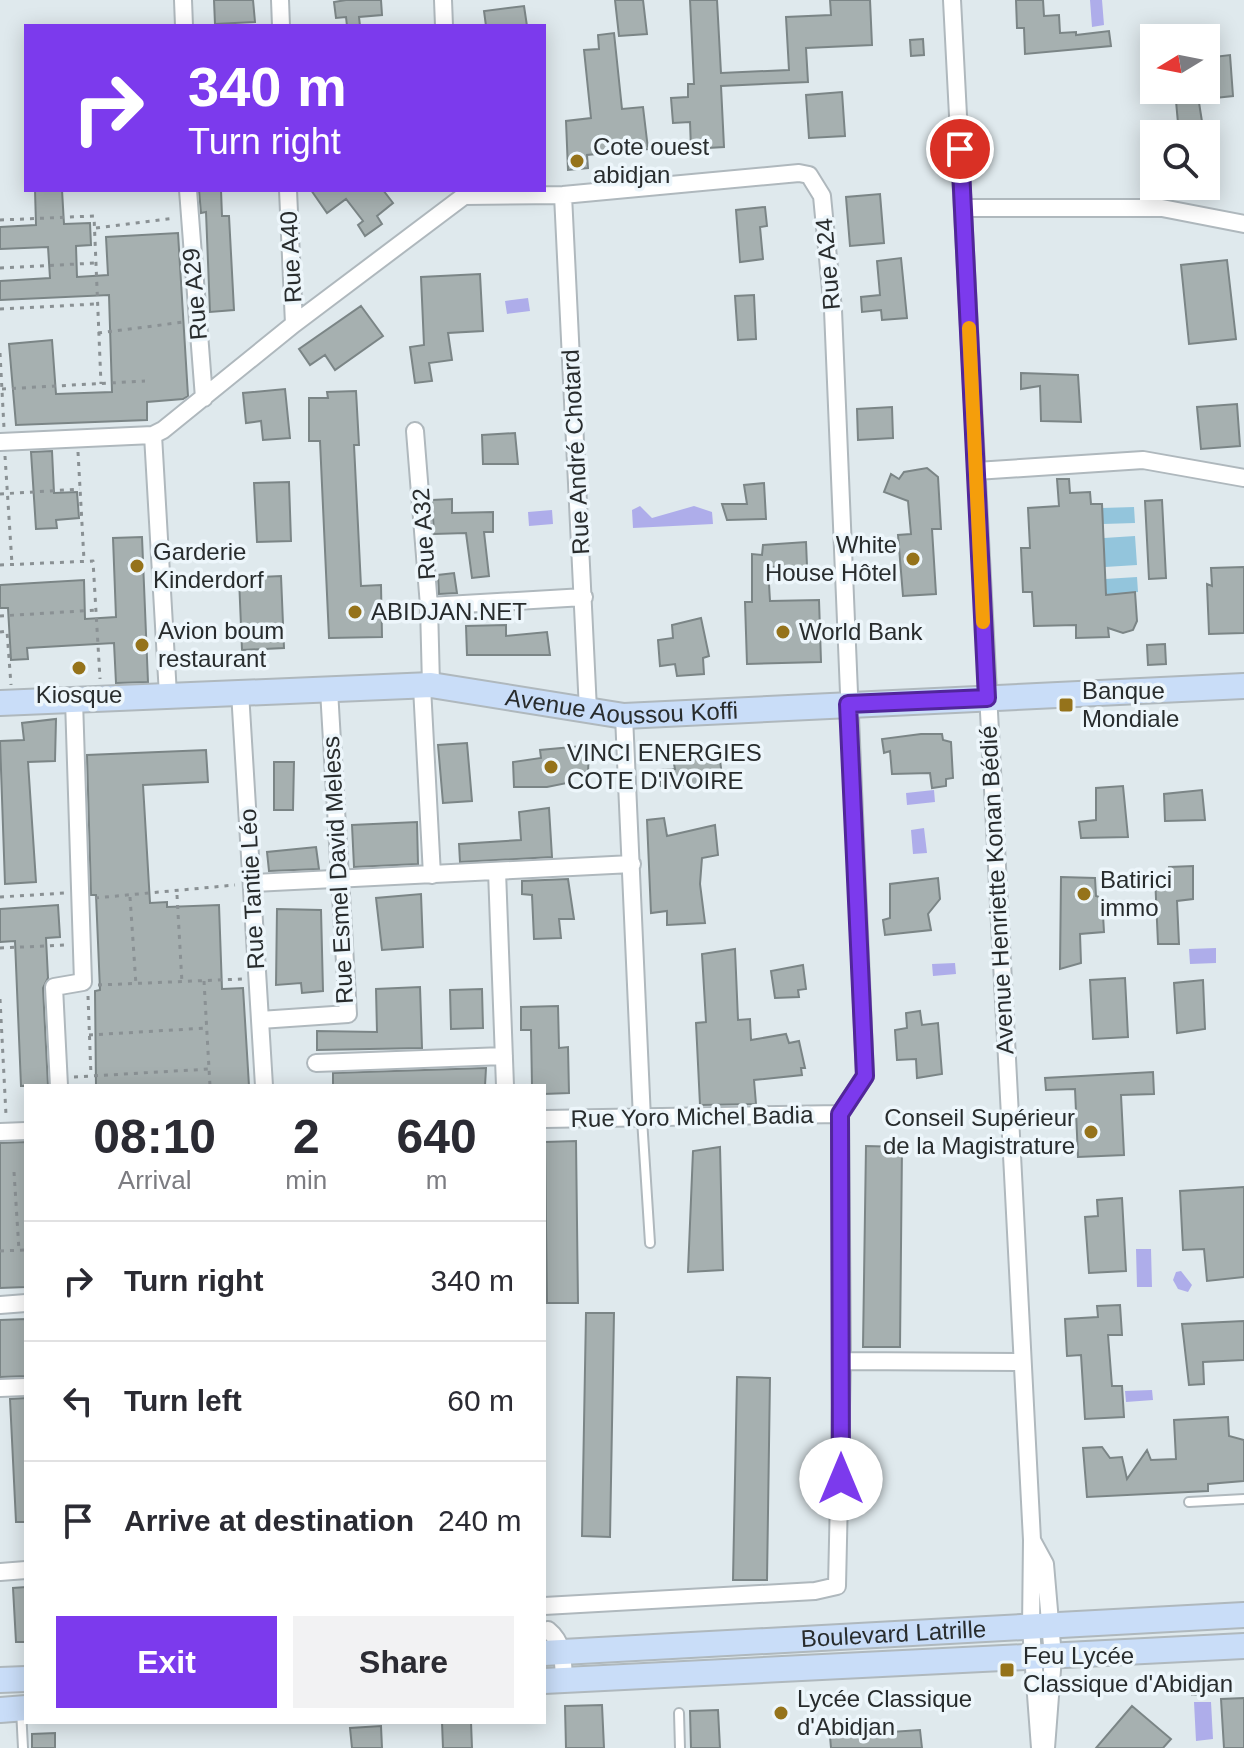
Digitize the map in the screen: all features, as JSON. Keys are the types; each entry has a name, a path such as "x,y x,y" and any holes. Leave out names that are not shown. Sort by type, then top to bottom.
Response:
{"street":[{"path":"183,0 184,24"},
{"path":"280,0 281,24"},
{"path":"443,0 444,24"},
{"name":"Avenue Henriette Konan Bédié","path":"952,0 1032,1540 1045,1564 1041,1628 1043,1748"},
{"name":"Rue A24","path":"461,193 563,195 799,173 812,177 820,187 833,310 848,704"},
{"name":"Rue A29","path":"188,192 204,398"},
{"name":"Rue A40","path":"288,192 294,324"},
{"path":"0,442 153,435 204,398 461,193"},
{"name":"Rue André Chotard","path":"563,195 588,710"},
{"path":"963,208 1162,208 1244,224"},
{"name":"Rue A32","path":"415,431 429,606 427,686 432,875"},
{"path":"153,435 168,695"},
{"path":"976,471 1143,460 1244,478"},
{"path":"429,606 584,597"},
{"name":"Avenue Aoussou Koffi","path":"6,702 427,686 624,716 1244,686"},
{"name":"Rue Esmel David Meless","path":"260,1020 348,1014 329,690"},
{"name":"Rue Tantie Léo","path":"240,692 264,1084"},
{"path":"58,1082 54,987 83,982 74,700"},
{"path":"546,1608 815,1591 837,1586 841,1568 840,1114 865,1076 848,704"},
{"path":"624,716 642,1119"},
{"path":"253,883 632,864"},
{"path":"497,871 505,1084"},
{"path":"316,1063 504,1056"},
{"name":"Rue Yoro Michel Badia","path":"546,1119 840,1114"},
{"path":"3,1132 24,1131"},
{"path":"0,1305 24,1303"},
{"path":"842,1361 1022,1362"},
{"path":"0,1388 24,1387"},
{"path":"0,1572 24,1570"},
{"name":"Boulevard Latrille","path":"549,1643 1041,1628 1244,1615"},
{"path":"546,1622 554,1681"},
{"name":"Boulevard Latrille","path":"554,1681 1244,1646"},
{"path":"0,1680 24,1679"}],"lane":[{"path":"642,1119 650,1243"},
{"path":"1189,1502 1244,1499"},
{"path":"16,1709 23,1748"},
{"path":"679,1713 680,1748"}],"path":[{"path":"0,220 90,215 96,220 96,304 101,384"},
{"path":"96,228 188,216"},
{"path":"0,268 96,263"},
{"path":"0,309 96,304"},
{"path":"98,333 196,320"},
{"path":"1,389 145,381"},
{"path":"78,438 84,560"},
{"path":"0,494 80,489"},
{"path":"0,565 84,560 95,564 101,698"},
{"path":"0,616 97,610"},
{"path":"0,632 7,631 6,702"},
{"path":"0,897 130,896 253,883"},
{"path":"176,893 182,983"},
{"path":"130,896 136,985"},
{"path":"0,948 82,945"},
{"path":"91,1076 88,985 258,978"},
{"path":"204,981 210,1084"},
{"path":"0,999 3,1132"},
{"path":"89,1035 207,1028"},
{"path":"58,1082 91,1076 209,1069"},
{"path":"14,1172 19,1250"},
{"path":"0,1251 24,1250"}],"shaded area":[{"path":"1134,507 1135,523 1103,524 1102,508"},
{"path":"1135,536 1137,565 1105,567 1104,538"},
{"path":"1137,577 1138,592 1106,595 1105,579"}],"water":[{"path":"1090,0 1102,0 1104,25 1092,27"},
{"path":"528,298 530,311 507,314 505,301"},
{"path":"640,506 652,518 694,506 712,512 713,524 633,528 632,510"},
{"path":"552,510 553,524 529,526 528,512"},
{"path":"934,790 935,802 907,805 906,793"},
{"path":"924,828 927,853 913,854 911,830"},
{"path":"1216,948 1216,963 1190,964 1189,949"},
{"path":"955,963 956,974 933,976 932,964"},
{"path":"1136,1249 1151,1249 1152,1287 1137,1287"},
{"path":"1181,1271 1192,1285 1188,1292 1178,1289 1173,1280 1176,1272"},
{"path":"1152,1390 1153,1400 1126,1402 1125,1391"},
{"path":"1194,1702 1211,1702 1213,1739 1196,1741"}],"building":[{"path":"214,0 253,0 255,22 215,24"},
{"path":"381,0 382,15 359,17 360,24 347,24 346,17 336,18 334,2"},
{"path":"615,0 643,0 647,34 619,36"},
{"path":"690,0 717,0 721,73 789,70 786,17 831,15 830,0 870,0 872,45 806,48 808,82 721,86 724,147 691,149 690,122 673,123 671,98 688,97 688,84 694,84"},
{"path":"1016,0 1043,0 1044,16 1059,15 1060,33 1076,32 1076,35 1109,31 1111,46 1025,54 1024,28 1017,28"},
{"path":"524,6 527,24 486,24 484,11"},
{"path":"614,33 622,109 643,107 648,149 587,155 588,168 568,170 566,121 591,118 584,50 599,49 598,35"},
{"path":"923,39 924,55 911,56 910,40"},
{"path":"1230,55 1233,96 1220,97 1220,56"},
{"path":"842,92 845,136 809,138 806,95"},
{"path":"1176,104 1199,104 1202,120 1178,120"},
{"path":"35,192 62,192 64,224 90,223 91,245 76,246 77,277 108,275 106,237 178,233 188,396 147,402 147,420 16,425 9,344 52,340 56,394 112,392 109,295 0,300 0,281 50,278 48,247 0,249 0,227 36,225"},
{"path":"199,192 221,192 222,216 229,216 234,310 210,312 206,212 201,213"},
{"path":"312,192 385,192 393,203 377,216 382,224 365,236 358,225 363,221 346,199 327,213"},
{"path":"880,194 884,243 850,246 846,197"},
{"path":"765,207 767,226 760,227 763,259 740,262 736,210"},
{"path":"901,258 907,318 882,320 881,310 862,312 861,297 880,295 877,261"},
{"path":"1227,260 1236,339 1189,344 1181,265"},
{"path":"480,274 483,331 448,333 452,360 429,363 432,381 415,383 410,347 424,345 421,277"},
{"path":"754,295 756,339 738,340 735,296"},
{"path":"361,306 383,336 335,370 325,355 310,365 299,349"},
{"path":"1021,373 1078,375 1081,422 1041,421 1040,386 1021,389"},
{"path":"285,389 290,438 263,440 261,421 246,423 243,393"},
{"path":"356,391 359,445 354,445 361,586 381,585 382,637 329,638 320,441 309,441 309,398 328,398 327,392"},
{"path":"1237,404 1240,446 1201,449 1197,407"},
{"path":"892,407 893,438 858,440 857,409"},
{"path":"515,433 518,464 483,464 482,435"},
{"path":"52,451 54,493 77,492 79,518 56,520 57,528 36,529 31,452"},
{"path":"927,468 938,477 941,529 932,529 936,594 903,596 898,535 911,534 908,501 884,492 891,474 899,479 904,472"},
{"path":"1057,479 1069,479 1070,493 1090,492 1091,504 1102,504 1106,595 1135,592 1137,621 1133,630 1123,633 1108,628 1109,637 1076,638 1076,625 1034,626 1032,592 1023,592 1021,548 1030,548 1028,508 1059,506"},
{"path":"289,482 291,541 257,542 254,483"},
{"path":"764,483 766,519 727,520 722,504 747,504 744,485"},
{"path":"452,499 452,513 493,512 493,532 484,532 489,576 472,578 466,533 434,534 432,500"},
{"path":"1162,500 1166,578 1149,579 1145,501"},
{"path":"142,537 148,682 116,683 114,643 27,648 28,659 11,660 8,608 0,608 0,585 84,580 85,619 116,617 113,538"},
{"name":"World Bank","path":"806,542 807,566 768,567 770,601 819,600 821,662 747,664 745,602 752,602 752,554 762,555 763,545"},
{"path":"1244,567 1244,633 1209,634 1207,584 1212,586 1211,568"},
{"path":"454,573 457,593 439,594 438,575"},
{"path":"281,576 284,648 242,650 239,578"},
{"path":"701,618 709,656 703,658 704,674 677,676 675,664 660,666 658,640 673,638 672,625"},
{"path":"506,625 506,636 547,632 550,655 467,655 466,626"},
{"path":"1165,644 1166,664 1148,665 1147,645"},
{"path":"56,719 55,761 28,762 36,882 5,884 0,741 24,740 22,723"},
{"path":"942,734 943,740 951,742 953,778 946,779 946,786 932,788 930,773 892,774 890,751 884,753 882,739"},
{"path":"467,743 472,801 443,803 438,745"},
{"name":"VINCI ENERGIES COTE D'IVOIRE","path":"583,746 589,750 588,772 573,772 572,782 547,787 514,787 513,762 541,758 540,750"},
{"path":"206,750 208,782 143,785 150,903 167,902 167,907 219,905 222,989 243,988 249,1084 96,1084 95,991 100,990 96,895 91,895 87,755"},
{"path":"719,753 723,783 661,786 659,770 675,769 673,759"},
{"path":"274,762 294,762 293,810 274,810"},
{"path":"1123,786 1128,837 1081,838 1079,822 1096,820 1096,788"},
{"path":"1202,790 1205,820 1165,821 1164,794"},
{"path":"549,808 552,857 460,862 459,844 521,840 519,812"},
{"path":"664,818 667,836 715,825 718,855 702,858 700,884 705,923 667,925 667,911 651,913 647,820"},
{"path":"417,822 418,864 354,867 352,825"},
{"path":"316,847 319,869 269,871 267,852"},
{"path":"1193,866 1193,899 1177,901 1179,944 1158,944 1155,876 1168,874 1169,867"},
{"path":"1061,877 1095,878 1096,896 1102,898 1104,932 1080,934 1081,963 1060,969"},
{"path":"938,878 940,899 928,914 931,930 885,935 883,920 890,918 890,884"},
{"path":"568,879 574,919 559,919 561,938 534,939 532,895 522,894 522,881"},
{"path":"421,894 423,947 382,950 376,898"},
{"path":"58,905 60,937 46,938 48,978 43,988 48,1084 21,1086 15,941 0,942 0,909"},
{"path":"277,909 321,910 323,991 302,993 301,983 276,985"},
{"path":"735,949 738,1020 750,1019 751,1040 786,1034 789,1043 799,1041 805,1068 801,1068 802,1075 754,1080 756,1104 700,1105 696,1023 706,1022 702,954"},
{"path":"803,965 806,989 798,990 799,997 775,998 771,971"},
{"path":"1125,978 1128,1037 1093,1039 1090,980"},
{"path":"1203,980 1205,1029 1177,1033 1174,983"},
{"path":"420,987 422,1048 317,1050 317,1031 377,1032 376,989"},
{"path":"482,989 483,1028 451,1029 450,990"},
{"path":"558,1006 559,1048 568,1047 569,1093 546,1094 546,1084 532,1084 531,1030 521,1030 521,1007"},
{"path":"920,1011 922,1025 938,1023 942,1074 917,1078 916,1059 897,1060 895,1030 907,1028 906,1013"},
{"path":"486,1068 485,1084 333,1084 333,1073"},
{"path":"1153,1072 1154,1094 1121,1095 1124,1155 1078,1157 1075,1089 1046,1090 1045,1078"},
{"path":"576,1141 578,1303 547,1303 546,1142"},
{"path":"24,1142 24,1287 0,1288 0,1143"},
{"path":"866,1146 902,1147 900,1347 863,1347"},
{"path":"720,1147 723,1270 688,1272 693,1151"},
{"path":"1244,1187 1244,1277 1207,1281 1204,1249 1183,1250 1180,1191"},
{"path":"1122,1198 1126,1271 1089,1273 1085,1217 1098,1216 1097,1200"},
{"path":"1120,1305 1122,1335 1108,1335 1112,1386 1122,1386 1124,1417 1085,1419 1081,1355 1067,1356 1065,1319 1098,1317 1097,1306"},
{"path":"586,1313 614,1313 610,1537 582,1536"},
{"path":"24,1319 24,1376 0,1377 0,1320"},
{"path":"1244,1321 1244,1360 1203,1362 1204,1384 1189,1385 1182,1324"},
{"path":"737,1377 770,1378 767,1580 733,1580"},
{"path":"24,1398 24,1522 16,1522 10,1399"},
{"path":"1228,1417 1229,1436 1244,1440 1244,1481 1208,1484 1208,1491 1087,1497 1083,1448 1102,1447 1110,1458 1122,1457 1127,1479 1147,1450 1151,1460 1176,1459 1174,1420"},
{"path":"24,1587 24,1642 16,1642 13,1588"},
{"path":"1210,1679 1211,1694 1192,1695 1191,1680"},
{"path":"1244,1698 1244,1748 1224,1748 1221,1699"},
{"path":"602,1705 604,1748 566,1748 565,1706"},
{"path":"1132,1706 1171,1739 1163,1748 1096,1748"},
{"path":"718,1710 720,1748 691,1748 690,1711"},
{"path":"442,1724 471,1724 472,1748 443,1748"},
{"path":"381,1726 382,1748 352,1748 350,1728"},
{"path":"920,1730 922,1748 831,1748 830,1736"},
{"path":"55,1733 55,1748 32,1748 32,1734"}],"slow traffic":[{"path":"969,328 983,622"}],"place":[{"name":"Cote ouest abidjan","path":"577,161"},
{"name":"White House Hôtel","path":"913,559"},
{"name":"Garderie Kinderdorf","path":"137,566"},
{"name":"ABIDJAN.NET","path":"355,612"},
{"name":"World Bank","path":"783,632"},
{"name":"Avion boum restaurant","path":"142,645"},
{"name":"Kiosque","path":"79,668"},
{"name":"Banque Mondiale","path":"1066,705"},
{"name":"VINCI ENERGIES COTE D'IVOIRE","path":"551,767"},
{"name":"Batirici immo","path":"1084,894"},
{"name":"Conseil Supérieur de la Magistrature","path":"1091,1132"},
{"name":"Feu Lycée Classique d'Abidjan","path":"1007,1670"},
{"name":"Lycée Classique d'Abidjan","path":"781,1713"}],"route":[{"path":"841,1479 840,1114 865,1076 848,704 987,698 960,149"}]}
